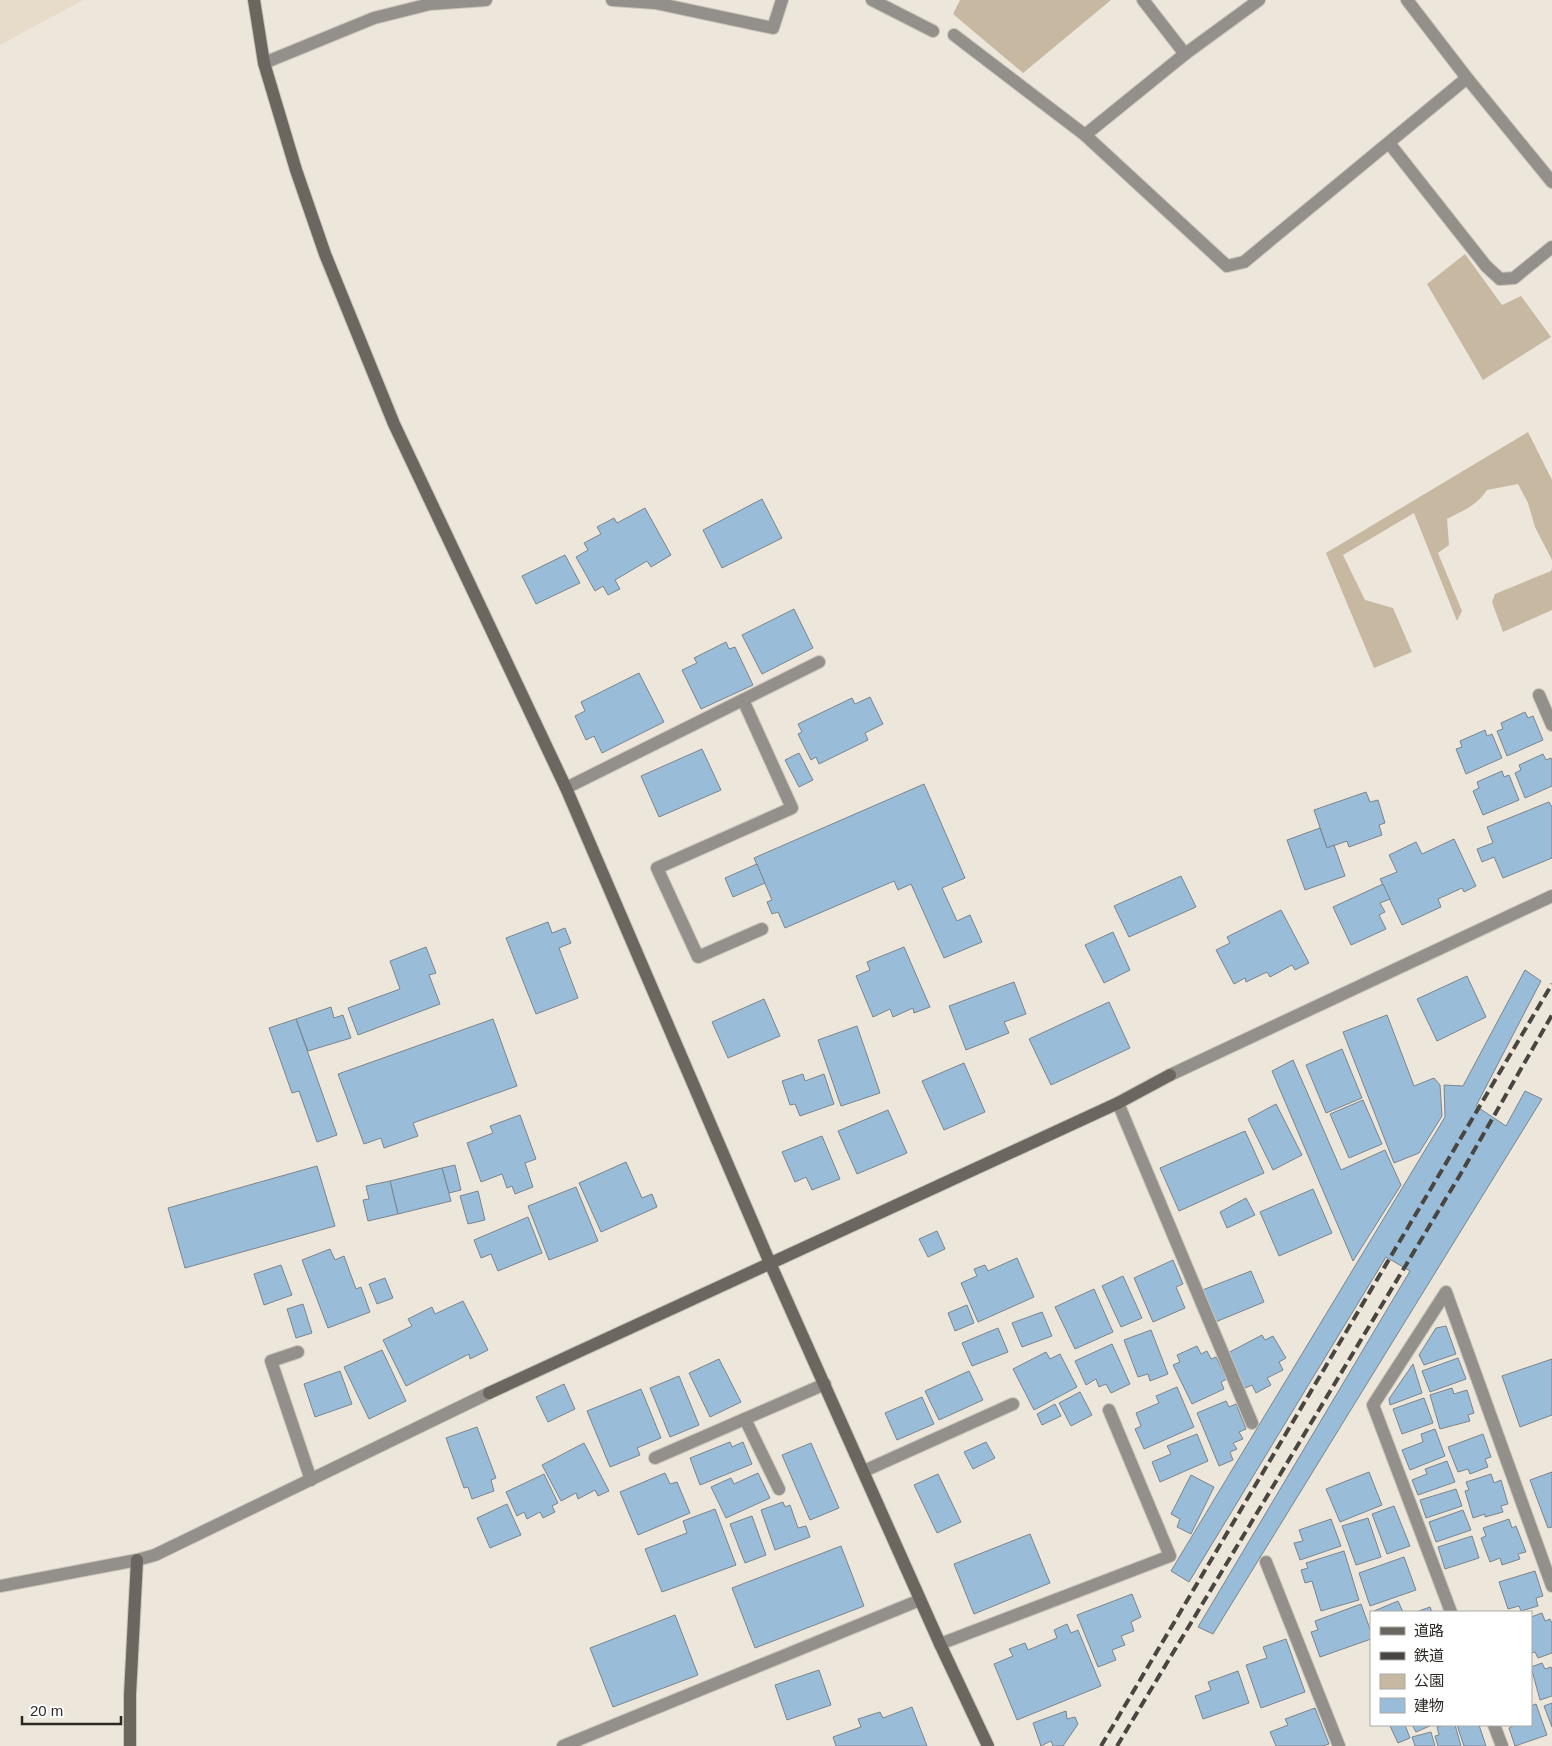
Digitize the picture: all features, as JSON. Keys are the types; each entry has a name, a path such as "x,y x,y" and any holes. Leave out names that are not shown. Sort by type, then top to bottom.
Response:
{"street":[{"path":"254,0 264,63 296,170 324,254 394,424 566,788 770,1263 920,1600 988,1746"},
{"path":"264,63 374,18 430,4 486,0"},
{"path":"612,0 655,2 773,28 782,0"},
{"path":"872,0 933,31"},
{"path":"1143,0 1185,54"},
{"path":"1085,136 1185,54 1258,0"},
{"path":"1407,0 1467,78 1552,182"},
{"path":"954,35 1085,136 1228,266 1244,262 1467,78"},
{"path":"1389,143 1486,266 1500,279 1514,278 1552,247"},
{"path":"566,788 820,662"},
{"path":"1539,696 1552,724"},
{"path":"743,700 792,808 657,868 698,957 762,929"},
{"path":"0,1586 155,1555 488,1394 1118,1103 1170,1074 1552,896"},
{"path":"1118,1103 1252,1423"},
{"path":"1451,1611 1373,1405 1446,1292 1552,1586"},
{"path":"298,1352 271,1361 311,1480"},
{"path":"655,1458 825,1384"},
{"path":"864,1471 1013,1404"},
{"path":"940,1644 1170,1556 1110,1410"},
{"path":"745,1419 779,1489"},
{"path":"130,1746 130,1695 137,1560"},
{"path":"1266,1562 1339,1746"},
{"path":"563,1746 920,1600"},
{"path":"1494,1726 1502,1746"}],"shaded area":[{"path":"0,0 83,0 0,45"}],"green space":[{"path":"960,0 1111,0 1023,73 953,14"},
{"path":"1465,254 1502,305 1521,296 1551,337 1483,380 1427,284"},
{"path":"1528,432 1552,480 1552,560 1535,527 1528,503 1518,484 1487,490 1474,504 1447,519 1449,545 1438,553 1462,611 1457,621 1414,513 1343,555 1365,600 1393,608 1412,652 1374,668 1326,553"},
{"path":"1552,568 1552,610 1503,632 1492,602 1495,594 1551,571"}],"building":[{"path":"762,499 782,538 722,568 703,530"},
{"path":"645,508 671,555 651,567 647,561 615,580 620,589 608,595 603,586 595,591 576,557 588,550 584,543 601,534 597,527 614,518 617,523"},
{"path":"565,555 580,583 536,604 522,576"},
{"path":"794,609 813,648 762,674 742,635"},
{"path":"726,642 729,649 735,647 753,685 701,709 682,670 697,663 694,658"},
{"path":"639,673 664,722 602,753 594,736 586,740 575,716 585,711 581,702"},
{"path":"870,697 883,724 865,733 868,740 819,764 816,757 811,760 798,734 802,732 798,724 852,698 855,704"},
{"path":"1525,712 1528,718 1533,716 1543,740 1507,756 1497,731 1503,729 1501,723"},
{"path":"1485,730 1487,736 1492,734 1502,758 1466,774 1456,749 1462,747 1460,741"},
{"path":"702,749 721,790 659,817 641,776"},
{"path":"799,753 813,780 799,787 785,760"},
{"path":"1543,754 1546,760 1551,758 1552,760 1552,786 1525,798 1515,773 1521,770 1519,765"},
{"path":"1502,771 1504,777 1509,775 1519,800 1483,815 1473,791 1479,788 1477,782"},
{"path":"924,784 965,878 942,888 957,921 970,915 982,942 944,958 911,884 898,890 894,881 785,928 778,912 772,914 767,902 772,900 754,858"},
{"path":"1366,792 1370,802 1378,800 1385,823 1379,825 1382,835 1349,847 1347,841 1327,848 1314,810"},
{"path":"1549,802 1552,807 1552,858 1503,878 1494,857 1482,862 1477,849 1493,843 1487,827"},
{"path":"1320,828 1327,848 1334,845 1345,876 1305,890 1287,840"},
{"path":"1454,839 1476,886 1464,892 1462,888 1438,899 1441,907 1402,925 1380,879 1397,872 1389,855 1416,842 1422,854"},
{"path":"757,864 765,883 733,897 725,878"},
{"path":"1181,876 1196,907 1129,937 1114,906"},
{"path":"1383,884 1390,899 1380,903 1385,912 1379,915 1386,929 1351,945 1333,907"},
{"path":"1281,910 1309,963 1295,970 1292,965 1270,977 1267,972 1246,982 1245,978 1234,984 1216,950 1230,943 1227,937"},
{"path":"548,922 552,933 565,928 571,943 559,948 578,998 536,1014 506,938"},
{"path":"1113,932 1130,970 1104,983 1085,945"},
{"path":"426,947 436,973 429,975 440,1004 358,1035 348,1008 400,989 390,961"},
{"path":"904,947 930,1007 914,1013 913,1008 893,1017 890,1009 873,1017 856,976 870,970 867,962"},
{"path":"1525,970 1541,981 1476,1106 1506,1126 1525,1091 1542,1099 1213,1634 1198,1627 1410,1271 1386,1257 1189,1582 1171,1571 1445,1117 1444,1085 1463,1086"},
{"path":"1467,976 1486,1017 1437,1041 1417,999"},
{"path":"1014,982 1026,1014 1004,1022 1009,1033 966,1050 949,1006"},
{"path":"764,999 780,1036 728,1058 712,1022"},
{"path":"1109,1002 1130,1048 1051,1085 1029,1039"},
{"path":"331,1007 334,1018 343,1015 351,1038 308,1051 296,1019"},
{"path":"1387,1015 1414,1086 1434,1078 1440,1085 1442,1116 1419,1153 1394,1163 1343,1032"},
{"path":"296,1019 337,1135 317,1142 299,1091 292,1093 269,1028"},
{"path":"493,1019 517,1086 413,1123 418,1136 384,1148 381,1138 364,1144 338,1074"},
{"path":"857,1026 880,1093 841,1106 818,1040"},
{"path":"1342,1049 1362,1098 1326,1113 1306,1065"},
{"path":"1293,1060 1341,1170 1385,1150 1401,1185 1353,1261 1272,1071"},
{"path":"964,1063 985,1112 944,1130 922,1081"},
{"path":"803,1074 805,1081 824,1074 834,1104 800,1116 795,1104 790,1105 782,1081"},
{"path":"1363,1100 1382,1144 1349,1158 1330,1114"},
{"path":"1276,1104 1302,1155 1273,1170 1248,1119"},
{"path":"888,1110 907,1153 857,1174 838,1131"},
{"path":"520,1115 536,1159 525,1163 533,1187 515,1194 512,1186 507,1188 502,1174 481,1182 467,1143 493,1133 490,1126"},
{"path":"1245,1131 1264,1173 1179,1211 1160,1168"},
{"path":"822,1136 840,1179 812,1190 806,1177 795,1182 782,1152"},
{"path":"626,1162 642,1198 652,1194 657,1207 601,1232 579,1183"},
{"path":"455,1165 461,1190 449,1193 442,1168"},
{"path":"317,1166 335,1226 185,1268 168,1208"},
{"path":"442,1168 451,1201 398,1214 390,1181"},
{"path":"390,1181 398,1214 368,1221 363,1200 369,1199 366,1186"},
{"path":"576,1187 598,1241 549,1260 528,1206"},
{"path":"1313,1189 1332,1233 1279,1256 1260,1212"},
{"path":"478,1191 485,1220 468,1224 460,1196"},
{"path":"1246,1198 1255,1215 1227,1228 1220,1212"},
{"path":"528,1217 542,1253 498,1271 491,1254 481,1258 474,1240"},
{"path":"937,1231 945,1249 928,1257 919,1239"},
{"path":"330,1249 335,1260 344,1256 356,1289 361,1287 370,1312 328,1328 302,1260"},
{"path":"1017,1258 1034,1297 978,1322 961,1283 977,1276 974,1269 985,1265 988,1271"},
{"path":"1173,1260 1183,1284 1176,1287 1185,1308 1153,1322 1134,1278"},
{"path":"281,1265 292,1295 264,1305 254,1274"},
{"path":"1251,1271 1264,1302 1213,1323 1200,1291"},
{"path":"1123,1276 1142,1318 1121,1327 1102,1286"},
{"path":"385,1278 393,1298 377,1304 369,1284"},
{"path":"1094,1289 1113,1332 1075,1349 1055,1307"},
{"path":"463,1301 488,1350 470,1359 469,1354 406,1386 383,1340 412,1326 408,1319 432,1307 435,1314"},
{"path":"303,1304 312,1333 296,1338 287,1309"},
{"path":"967,1305 974,1323 955,1331 948,1313"},
{"path":"1042,1312 1052,1336 1022,1347 1012,1323"},
{"path":"1446,1326 1456,1354 1424,1365 1419,1355 1436,1328"},
{"path":"998,1328 1008,1352 972,1366 962,1343"},
{"path":"1151,1330 1168,1374 1150,1381 1148,1374 1138,1377 1124,1340"},
{"path":"1262,1335 1265,1340 1273,1336 1286,1358 1279,1362 1283,1370 1267,1378 1271,1385 1256,1393 1252,1385 1243,1389 1224,1355"},
{"path":"1112,1344 1130,1384 1111,1393 1106,1384 1099,1387 1096,1379 1086,1385 1075,1361"},
{"path":"1197,1346 1201,1354 1207,1351 1211,1359 1216,1357 1227,1379 1221,1382 1224,1389 1192,1404 1173,1365 1180,1362 1177,1355"},
{"path":"382,1350 406,1401 369,1419 344,1367"},
{"path":"1046,1352 1050,1359 1060,1354 1077,1387 1034,1410 1013,1369"},
{"path":"1458,1358 1466,1379 1430,1392 1422,1371"},
{"path":"719,1359 741,1402 710,1417 689,1373"},
{"path":"1552,1359 1552,1415 1520,1427 1502,1376"},
{"path":"1413,1364 1422,1393 1390,1405 1389,1399"},
{"path":"340,1371 352,1404 315,1417 304,1384"},
{"path":"969,1371 983,1400 939,1420 925,1391"},
{"path":"679,1376 699,1425 670,1437 650,1388"},
{"path":"564,1384 575,1409 548,1422 536,1397"},
{"path":"1177,1387 1194,1427 1144,1449 1135,1429 1141,1426 1136,1413 1159,1403 1156,1396"},
{"path":"1452,1388 1454,1394 1467,1390 1474,1413 1468,1415 1470,1421 1440,1429 1430,1395"},
{"path":"641,1389 661,1438 637,1448 640,1455 610,1467 587,1411"},
{"path":"1080,1392 1092,1415 1071,1426 1059,1403"},
{"path":"922,1397 934,1424 897,1440 885,1413"},
{"path":"1424,1398 1433,1423 1402,1434 1393,1409"},
{"path":"1226,1401 1229,1407 1236,1404 1246,1429 1239,1432 1243,1439 1233,1443 1237,1449 1230,1452 1233,1460 1219,1466 1197,1413"},
{"path":"1055,1404 1061,1416 1042,1425 1037,1414"},
{"path":"477,1427 496,1478 491,1480 494,1491 472,1499 468,1487 464,1488 446,1438"},
{"path":"1435,1429 1445,1456 1410,1470 1402,1450 1423,1442 1421,1434"},
{"path":"1197,1434 1208,1461 1160,1482 1152,1462 1171,1454 1167,1446"},
{"path":"1483,1434 1491,1457 1485,1459 1488,1467 1470,1474 1468,1469 1458,1472 1448,1447"},
{"path":"730,1442 732,1447 743,1442 752,1464 700,1485 690,1458"},
{"path":"986,1442 995,1458 973,1469 964,1452"},
{"path":"584,1443 609,1491 598,1496 595,1490 578,1499 576,1493 561,1501 542,1465"},
{"path":"811,1443 839,1508 810,1520 782,1455"},
{"path":"1447,1461 1455,1482 1418,1495 1412,1480 1427,1474 1425,1469"},
{"path":"1369,1472 1382,1505 1340,1522 1326,1489"},
{"path":"1552,1472 1552,1527 1548,1528 1530,1480"},
{"path":"665,1473 670,1484 677,1482 690,1513 638,1535 620,1492"},
{"path":"758,1473 770,1498 726,1518 711,1487 731,1478 734,1484"},
{"path":"544,1474 558,1503 552,1506 555,1512 543,1518 540,1512 527,1519 524,1512 517,1516 506,1492"},
{"path":"938,1474 961,1522 937,1533 914,1485"},
{"path":"1491,1474 1494,1483 1501,1480 1508,1504 1501,1506 1503,1512 1485,1517 1485,1514 1473,1518 1465,1491 1469,1490 1466,1482"},
{"path":"1191,1475 1214,1487 1191,1534 1177,1527 1180,1519 1171,1514"},
{"path":"1456,1489 1462,1506 1426,1518 1420,1500"},
{"path":"783,1502 785,1507 790,1505 798,1528 806,1526 810,1537 775,1550 761,1510"},
{"path":"507,1504 521,1535 490,1548 477,1518"},
{"path":"1394,1506 1410,1546 1387,1554 1372,1514"},
{"path":"715,1509 736,1565 662,1592 645,1549 687,1533 683,1521"},
{"path":"1463,1510 1471,1530 1436,1542 1429,1522"},
{"path":"752,1516 766,1555 745,1563 730,1524"},
{"path":"1368,1518 1381,1557 1356,1565 1342,1526"},
{"path":"1331,1519 1341,1546 1300,1560 1294,1543 1303,1541 1299,1530"},
{"path":"1509,1519 1512,1528 1516,1526 1526,1552 1518,1554 1520,1559 1502,1565 1500,1558 1490,1562 1481,1538 1486,1536 1483,1528"},
{"path":"1030,1534 1050,1583 974,1614 954,1564"},
{"path":"1472,1536 1479,1558 1445,1569 1438,1547"},
{"path":"841,1546 864,1606 755,1648 732,1588"},
{"path":"1344,1551 1359,1600 1321,1611 1312,1581 1305,1583 1301,1570 1308,1568 1306,1563"},
{"path":"1404,1557 1416,1590 1370,1606 1359,1573"},
{"path":"1535,1571 1543,1596 1536,1598 1538,1606 1521,1611 1519,1606 1508,1609 1499,1582"},
{"path":"1132,1594 1141,1617 1131,1622 1134,1631 1121,1636 1125,1645 1112,1650 1116,1660 1098,1667 1077,1615"},
{"path":"1398,1601 1403,1611 1374,1611"},
{"path":"1361,1604 1370,1629 1370,1639 1320,1657 1311,1632 1318,1630 1315,1621"},
{"path":"1430,1607 1432,1611 1419,1611"},
{"path":"1542,1613 1545,1621 1550,1619 1552,1623 1552,1653 1538,1658 1535,1652 1532,1653 1532,1617"},
{"path":"675,1615 698,1675 613,1707 590,1648"},
{"path":"1067,1624 1071,1633 1078,1630 1101,1686 1017,1720 994,1664 1013,1656 1009,1649 1025,1643 1028,1650 1057,1638 1054,1630"},
{"path":"1286,1639 1305,1692 1261,1708 1246,1665 1267,1658 1263,1647"},
{"path":"1542,1663 1545,1669 1551,1667 1552,1696 1540,1700 1532,1667"},
{"path":"819,1670 831,1705 787,1720 775,1685"},
{"path":"1238,1671 1249,1703 1203,1719 1195,1696 1211,1690 1208,1682"},
{"path":"1552,1703 1552,1727 1544,1706"},
{"path":"1536,1704 1547,1735 1515,1746 1509,1728 1513,1726 1532,1726 1532,1706"},
{"path":"912,1707 927,1746 836,1746 833,1737 861,1727 858,1719 880,1712 883,1718"},
{"path":"1315,1708 1329,1744 1323,1746 1276,1746 1270,1732 1288,1725 1285,1719"},
{"path":"1066,1711 1067,1719 1075,1717 1078,1724 1063,1746 1053,1746 1051,1741 1041,1746 1033,1723"},
{"path":"1390,1726 1405,1726 1410,1738 1398,1743"},
{"path":"1413,1726 1430,1726 1416,1732"},
{"path":"1455,1726 1461,1746 1438,1746 1435,1736 1439,1735 1437,1727"},
{"path":"1457,1726 1479,1726 1486,1746 1464,1746"},
{"path":"1431,1732 1435,1746 1415,1746 1412,1737"}],"railway":[{"path":"1101,1746 1552,984"},
{"path":"1117,1746 1460,1175 1552,1015"}]}
